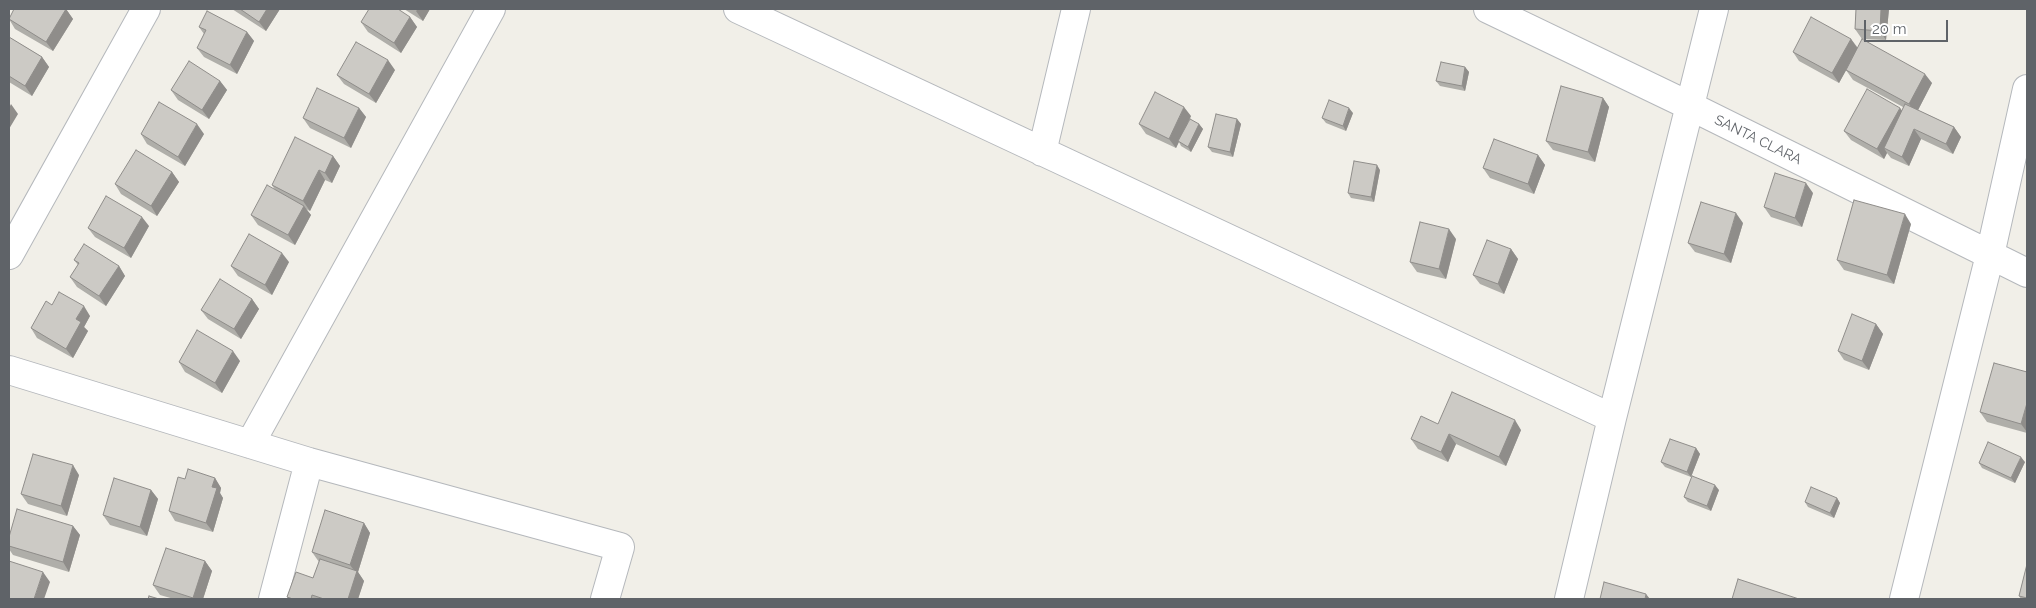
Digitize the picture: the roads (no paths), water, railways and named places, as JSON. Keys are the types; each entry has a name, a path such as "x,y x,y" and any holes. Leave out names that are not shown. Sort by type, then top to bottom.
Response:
{"street":[{"path":"9,256 146,9"},
{"path":"250,444 491,9"},
{"path":"738,9 1612,418"},
{"path":"1042,152 1076,9"},
{"name":"SANTA CLARA","path":"1488,9 1690,106 2027,273"},
{"path":"1569,599 1714,9"},
{"path":"1904,599 1990,254 2027,89"},
{"path":"9,370 309,462 620,547 605,599"},
{"path":"273,599 309,462"}]}
